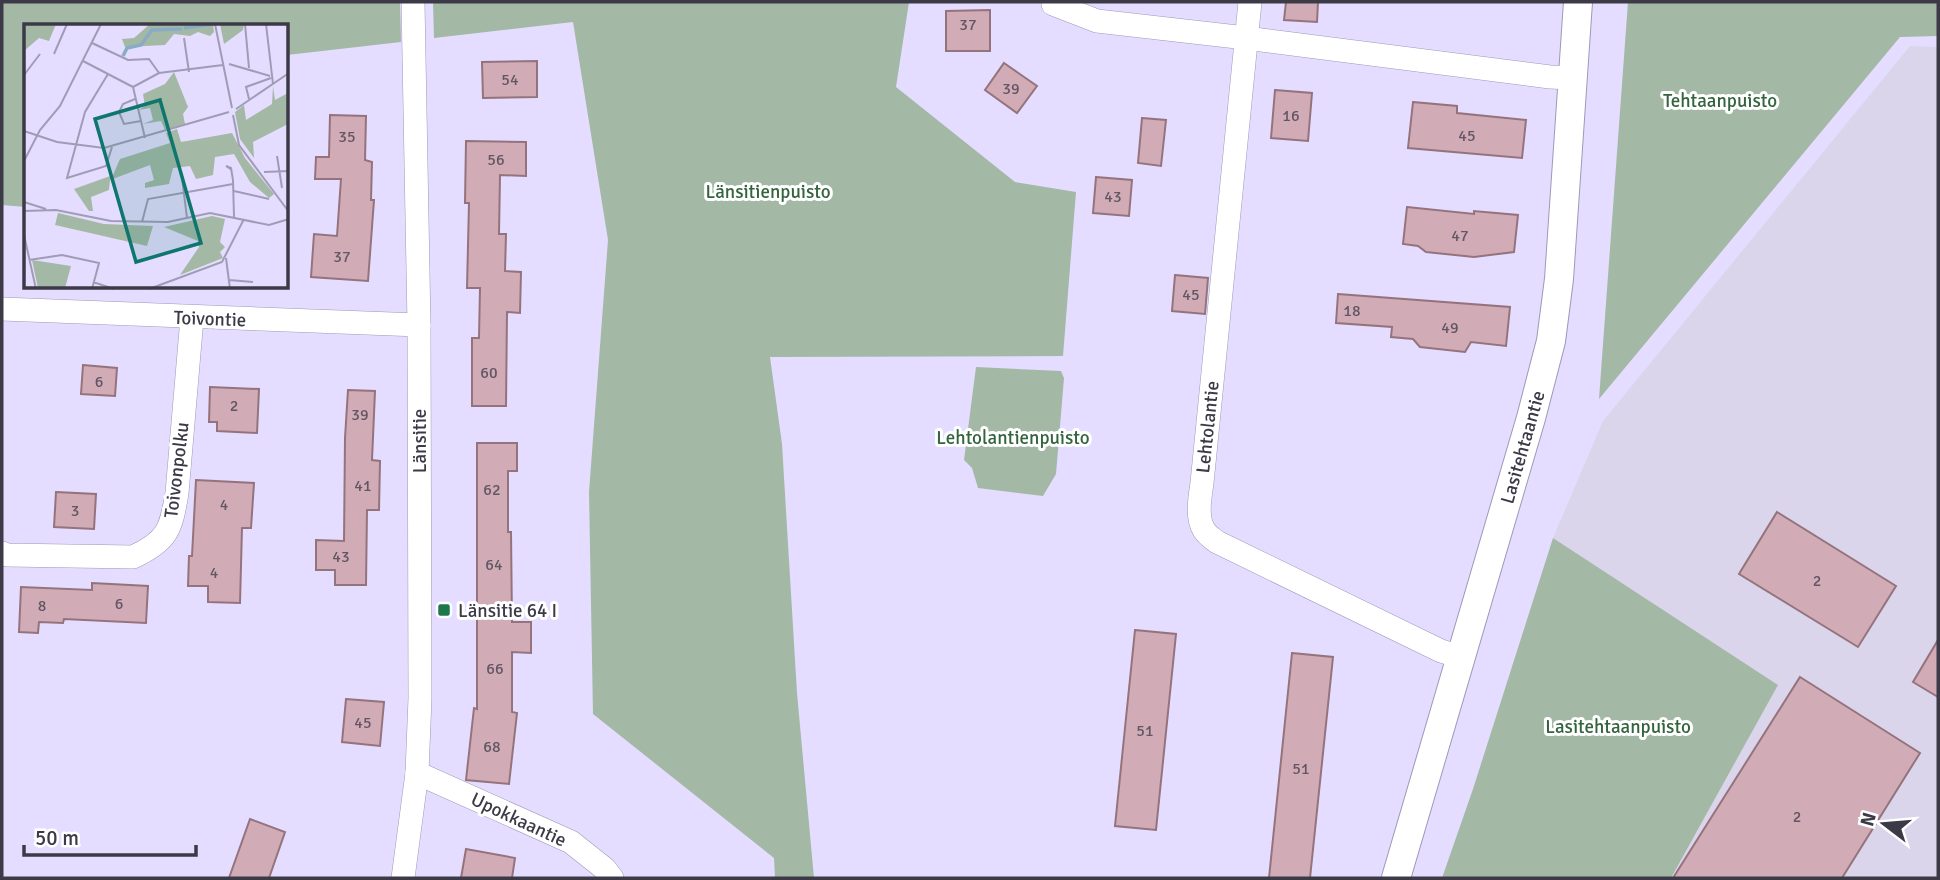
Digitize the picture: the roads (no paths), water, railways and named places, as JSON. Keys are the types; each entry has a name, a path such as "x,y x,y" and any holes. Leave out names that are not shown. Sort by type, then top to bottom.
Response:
{"street":[{"name":"Länsitie","path":"403,878 417,773 420,698 419,325 413,2"},
{"name":"Lehtolantie","path":"1250,2 1199,509 1201,522 1204,531 1217,542 1441,650 1461,657"},
{"name":"Lasitehtaantie","path":"1396,878 1531,418 1551,341 1559,279 1578,2"},
{"path":"1053,4 1097,22 1572,78"},
{"name":"Toivontie","path":"2,309 419,325"},
{"name":"Toivonpolku","path":"2,552 7,555 133,557 151,549 166,535 177,493 192,318"},
{"name":"Upokkaantie","path":"417,773 571,842 605,869 612,878"}],"place":[{"name":"Länsitie 64 I","path":"444,610"}],"park label":[{"name":"Tehtaanpuisto","path":"1720,100"},
{"name":"Länsitienpuisto","path":"768,191"},
{"name":"Lehtolantienpuisto","path":"1013,437"},
{"name":"Lasitehtaanpuisto","path":"1618,726"}]}
